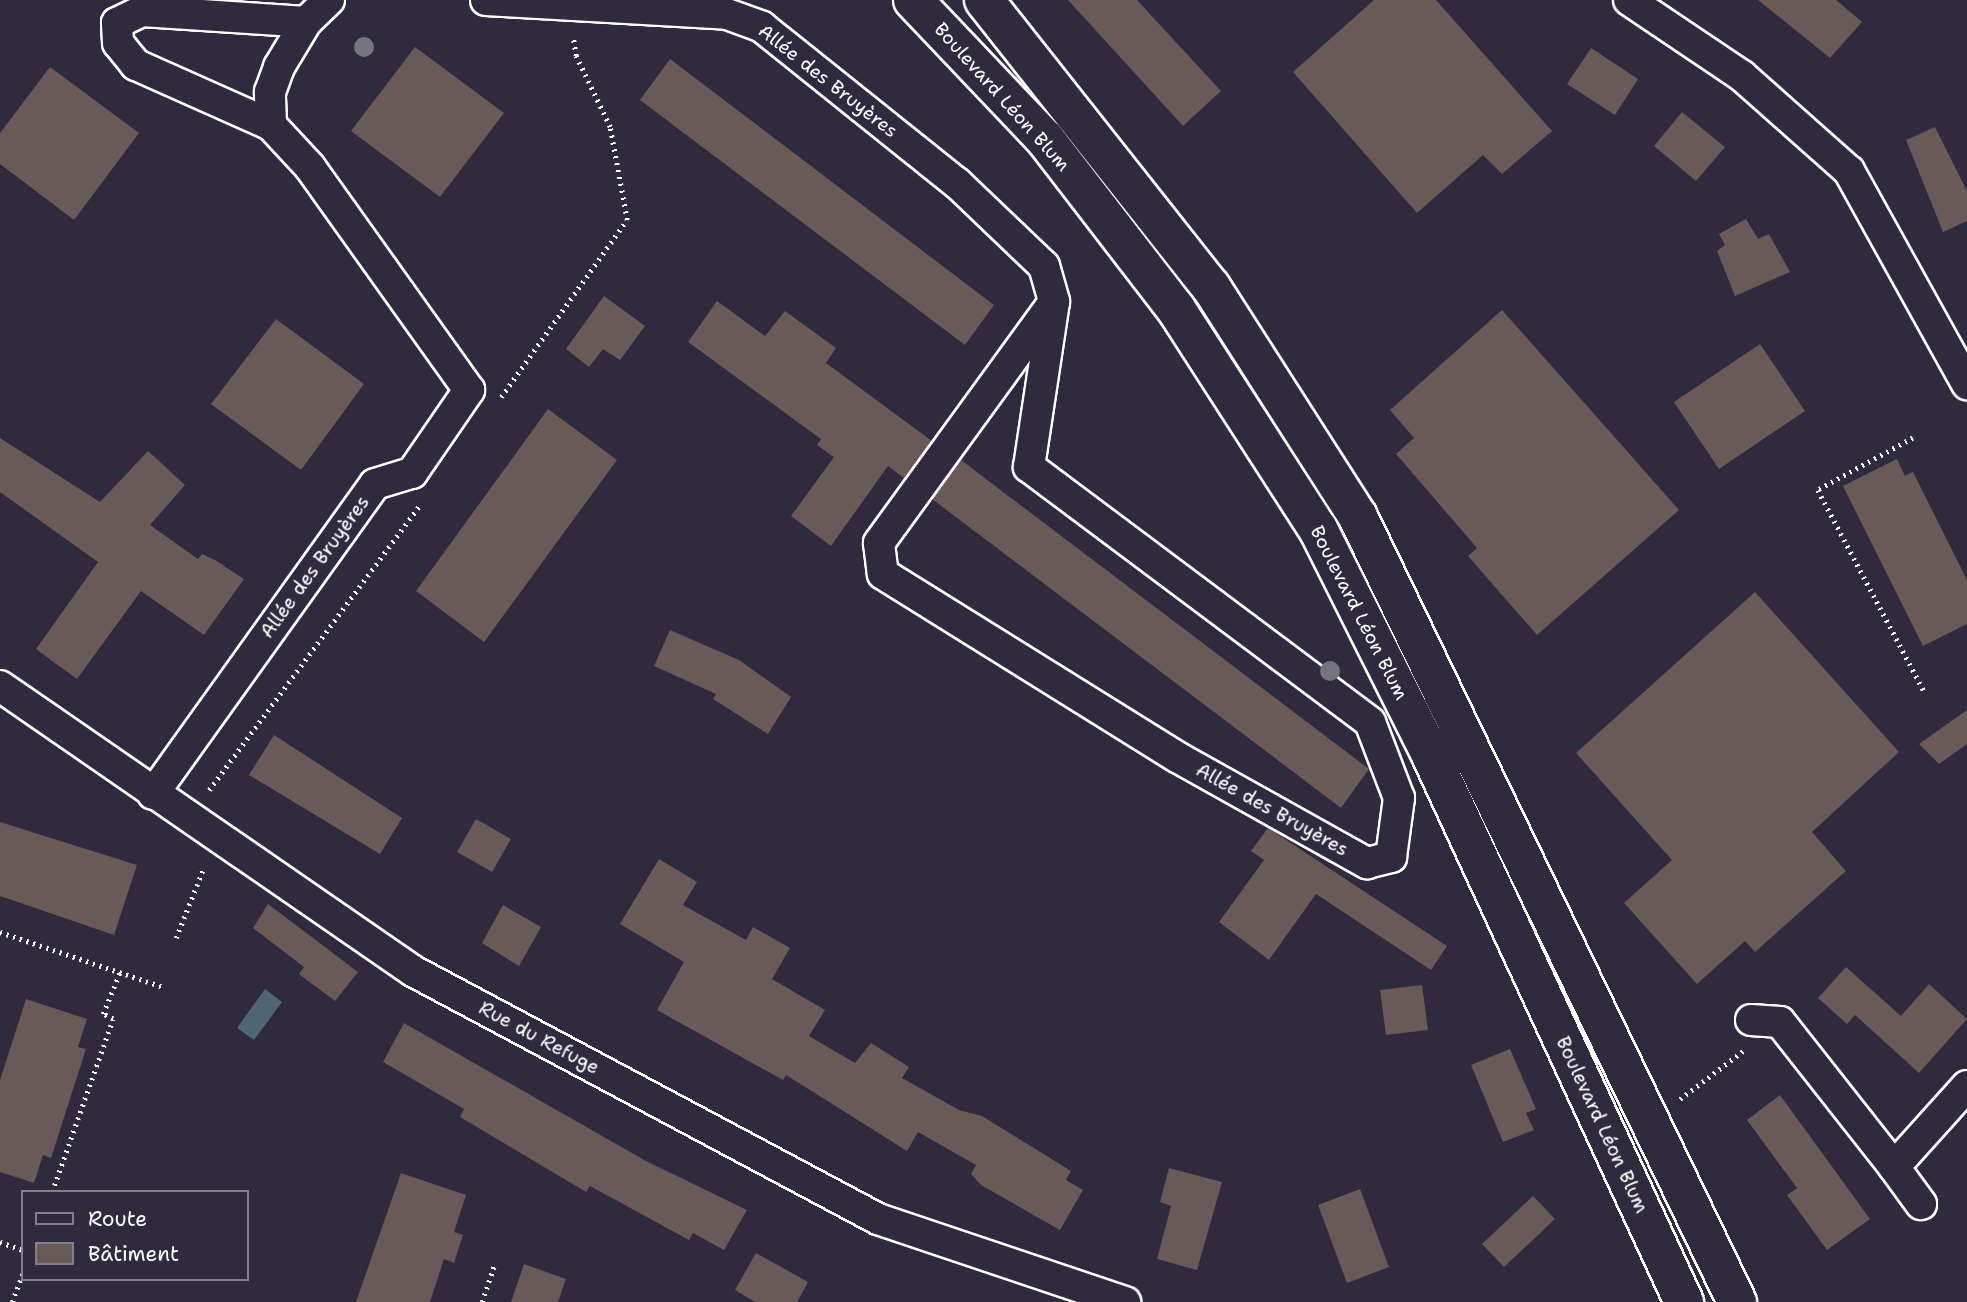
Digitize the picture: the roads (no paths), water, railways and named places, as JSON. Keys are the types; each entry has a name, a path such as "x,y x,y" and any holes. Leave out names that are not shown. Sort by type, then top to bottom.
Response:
{"main road":[{"name":"Boulevard Léon Blum","path":"913,0 1045,139 1168,298 1318,529 1431,755 1684,1302"},
{"name":"Boulevard Léon Blum","path":"984,0 1211,287 1358,517 1737,1302"}],"street":[{"path":"271,125 275,80 306,22 330,0"},
{"name":"Allée des Bruyères","path":"486,0 727,14 762,27 957,183 1044,265 1054,302 1029,467 1370,722 1399,798 1391,857 1367,863 1177,757 883,574 879,543 1054,302"},
{"path":"1629,0 1742,76 1849,171 1967,384"},
{"name":"Allée des Bruyères","path":"153,794 374,484 412,473 469,390 310,167 271,125 136,65 118,43 117,23 142,11 306,22"},
{"name":"Rue du Refuge","path":"0,686 413,971 877,1219 1125,1302"},
{"path":"1751,1020 1780,1022 1922,1203"},
{"path":"1894,1167 1967,1086"}],"water":[{"path":"265,989 282,1002 254,1040 237,1028"}]}
